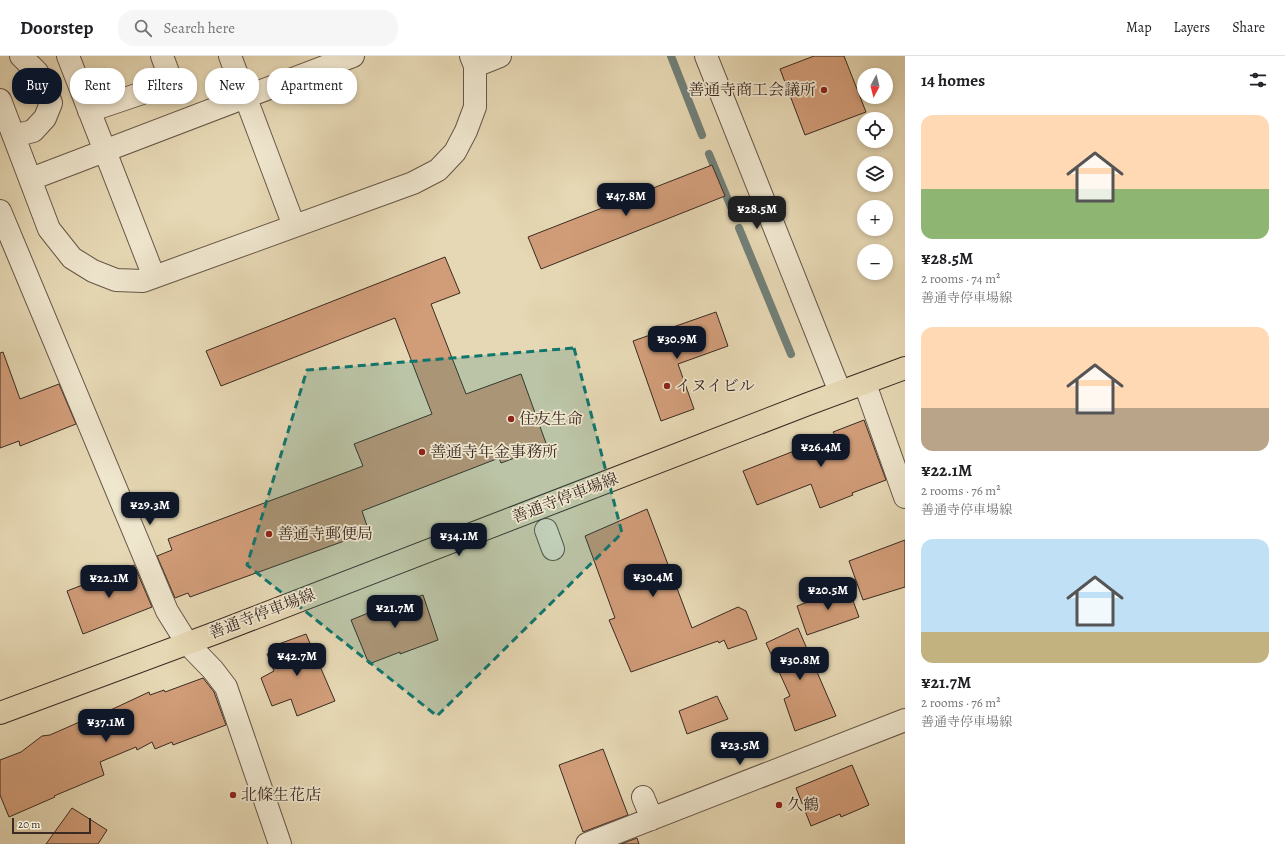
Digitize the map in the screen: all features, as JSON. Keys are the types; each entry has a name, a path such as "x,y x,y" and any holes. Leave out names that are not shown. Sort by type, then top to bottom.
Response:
{"main road":[{"name":"善通寺停車場線","path":"0,713 187,643 905,368"}],"street":[{"path":"14,136 33,130 45,118 50,103 45,87 37,72 21,56"},
{"path":"68,56 154,277"},
{"path":"89,111 172,83 162,56"},
{"path":"230,56 234,68"},
{"path":"0,100 31,178 49,230 72,258 93,271 116,280 143,281 413,183 438,170 455,152 466,131 475,107 473,61 500,56"},
{"path":"706,56 840,392"},
{"path":"259,90 344,57"},
{"path":"31,178 224,104"},
{"path":"248,104 294,226"},
{"path":"0,211 167,611 187,643 213,670 226,687 280,844"},
{"path":"865,384 905,498"},
{"path":"587,844 905,720"},
{"path":"643,797 652,819"}],"highlighted area":[{"path":"574,348 622,533 437,716 247,565 307,370"}],"building":[{"path":"814,56 844,56 857,89 857,104 863,104 866,112 857,112 857,115 805,135 780,69"},
{"path":"712,165 725,196 541,269 528,237"},
{"path":"445,257 460,293 431,304 466,394 521,374 547,446 501,463 499,458 362,511 369,532 190,597 188,593 175,598 157,556 172,550 168,539 363,466 354,444 432,414 395,318 221,386 206,351"},
{"name":"イヌイビル","path":"716,312 728,346 678,364 694,409 661,421 633,341"},
{"path":"3,352 20,399 59,384 76,424 20,446 19,441 0,448 0,353"},
{"path":"864,420 886,480 852,493 853,495 820,508 811,484 757,505 743,471 835,435 833,432"},
{"path":"647,509 692,628 738,607 746,611 757,639 728,649 724,640 719,643 718,641 631,672 609,620 615,618 585,536"},
{"path":"905,540 905,587 863,600 849,561"},
{"path":"134,565 152,607 83,634 67,591"},
{"path":"848,587 859,617 807,635 797,606"},
{"path":"423,595 438,640 369,664 351,620 383,607"},
{"path":"798,628 836,716 795,731 784,699 790,696 766,643"},
{"path":"306,634 335,701 297,716 291,699 272,706 261,678 274,671 267,654 278,650 276,645"},
{"path":"203,678 214,692 226,725 173,745 172,742 155,749 152,742 137,750 136,747 100,762 104,775 9,817 0,795 0,760 21,752 42,736 50,735 84,720 85,722 149,692 150,695 164,690 165,692"},
{"path":"717,696 728,719 687,734 679,711"},
{"path":"603,749 628,815 583,832 559,765"},
{"path":"852,765 869,805 841,817 840,814 811,826 796,788"},
{"path":"72,808 107,830 98,844 46,844"},
{"path":"637,838 639,844 621,844"}],"waterway":[{"path":"671,56 702,135"},
{"path":"709,154 731,207"},
{"path":"739,228 791,354"}],"place":[{"name":"善通寺商工会議所","path":"824,90"},
{"name":"イヌイビル","path":"667,386"},
{"name":"住友生命","path":"511,419"},
{"name":"善通寺年金事務所","path":"422,452"},
{"name":"善通寺郵便局","path":"269,534"},
{"name":"北條生花店","path":"233,795"},
{"name":"久鶴","path":"779,805"}]}
